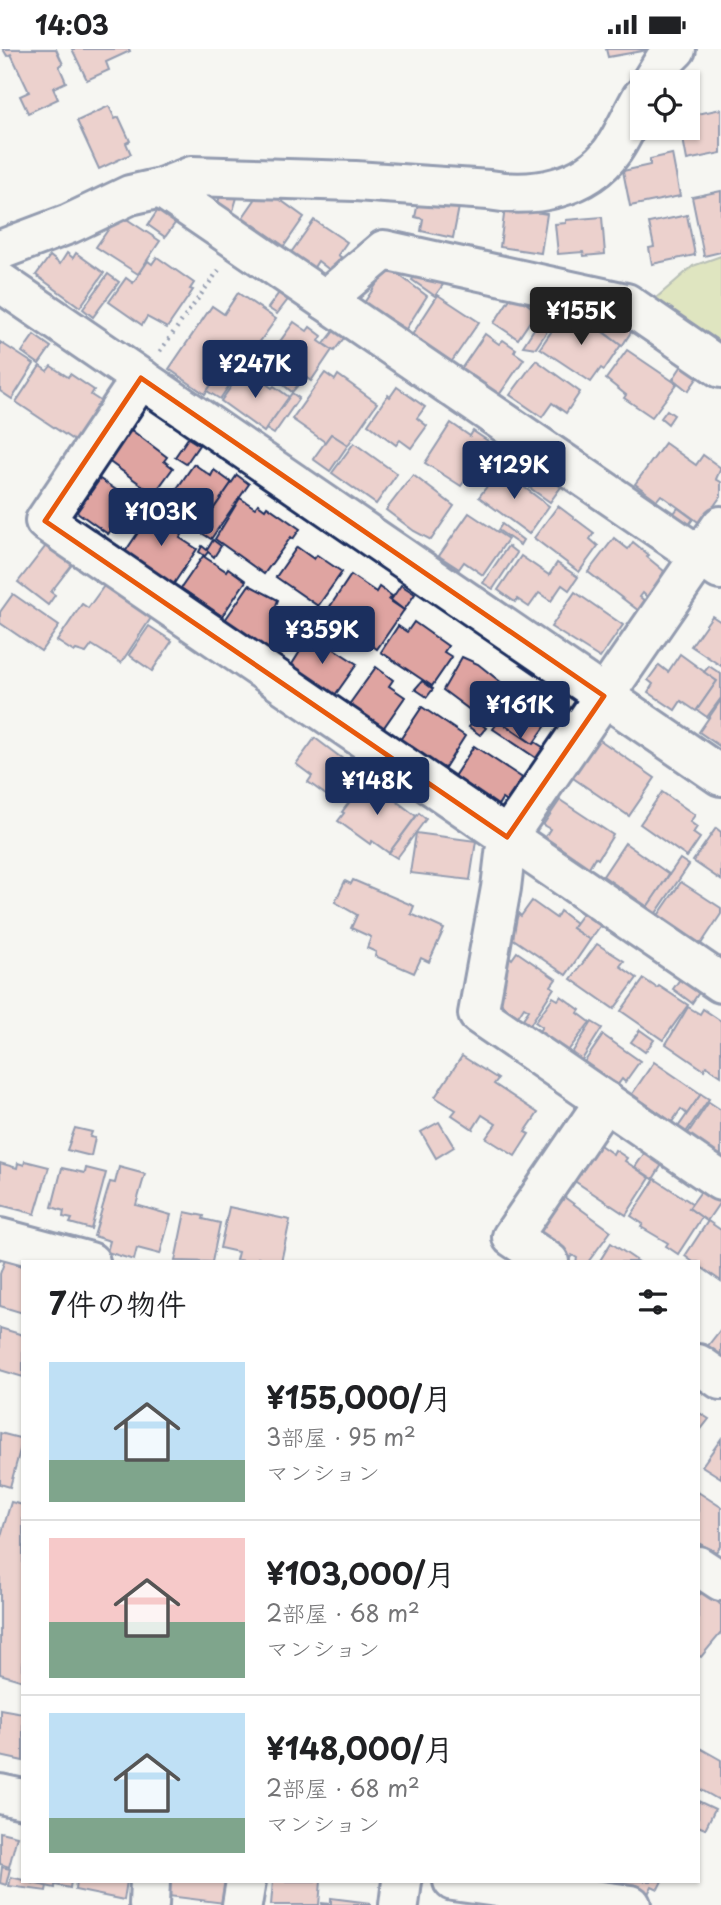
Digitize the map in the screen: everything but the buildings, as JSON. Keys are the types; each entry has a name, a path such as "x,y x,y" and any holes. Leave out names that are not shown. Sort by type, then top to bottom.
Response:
{"street":[{"path":"658,70 676,49"},
{"path":"0,250 69,224 130,195 162,188 192,176 355,181 489,190 509,194 541,191 575,181 603,161 630,119"},
{"path":"162,188 325,300 714,551 604,696 507,837 501,888 478,1014 721,1181"},
{"path":"325,300 384,250 626,303 721,368"},
{"path":"0,282 721,776"},
{"path":"141,378 46,521 721,983"},
{"path":"546,1260 512,1237 605,1101"},
{"path":"0,1238 82,1260"},
{"path":"700,1365 721,1380"},
{"path":"700,1567 721,1581"},
{"path":"0,1794 21,1799"},
{"path":"149,1905 150,1883"},
{"path":"242,1905 246,1883"},
{"path":"399,1905 402,1883"},
{"path":"468,1883 631,1905"}],"path":[{"path":"141,378 239,241"}],"highlighted area":[{"path":"141,378 604,696 507,837 45,521"}],"green space":[{"path":"721,256 721,342 655,299 693,266"}]}
